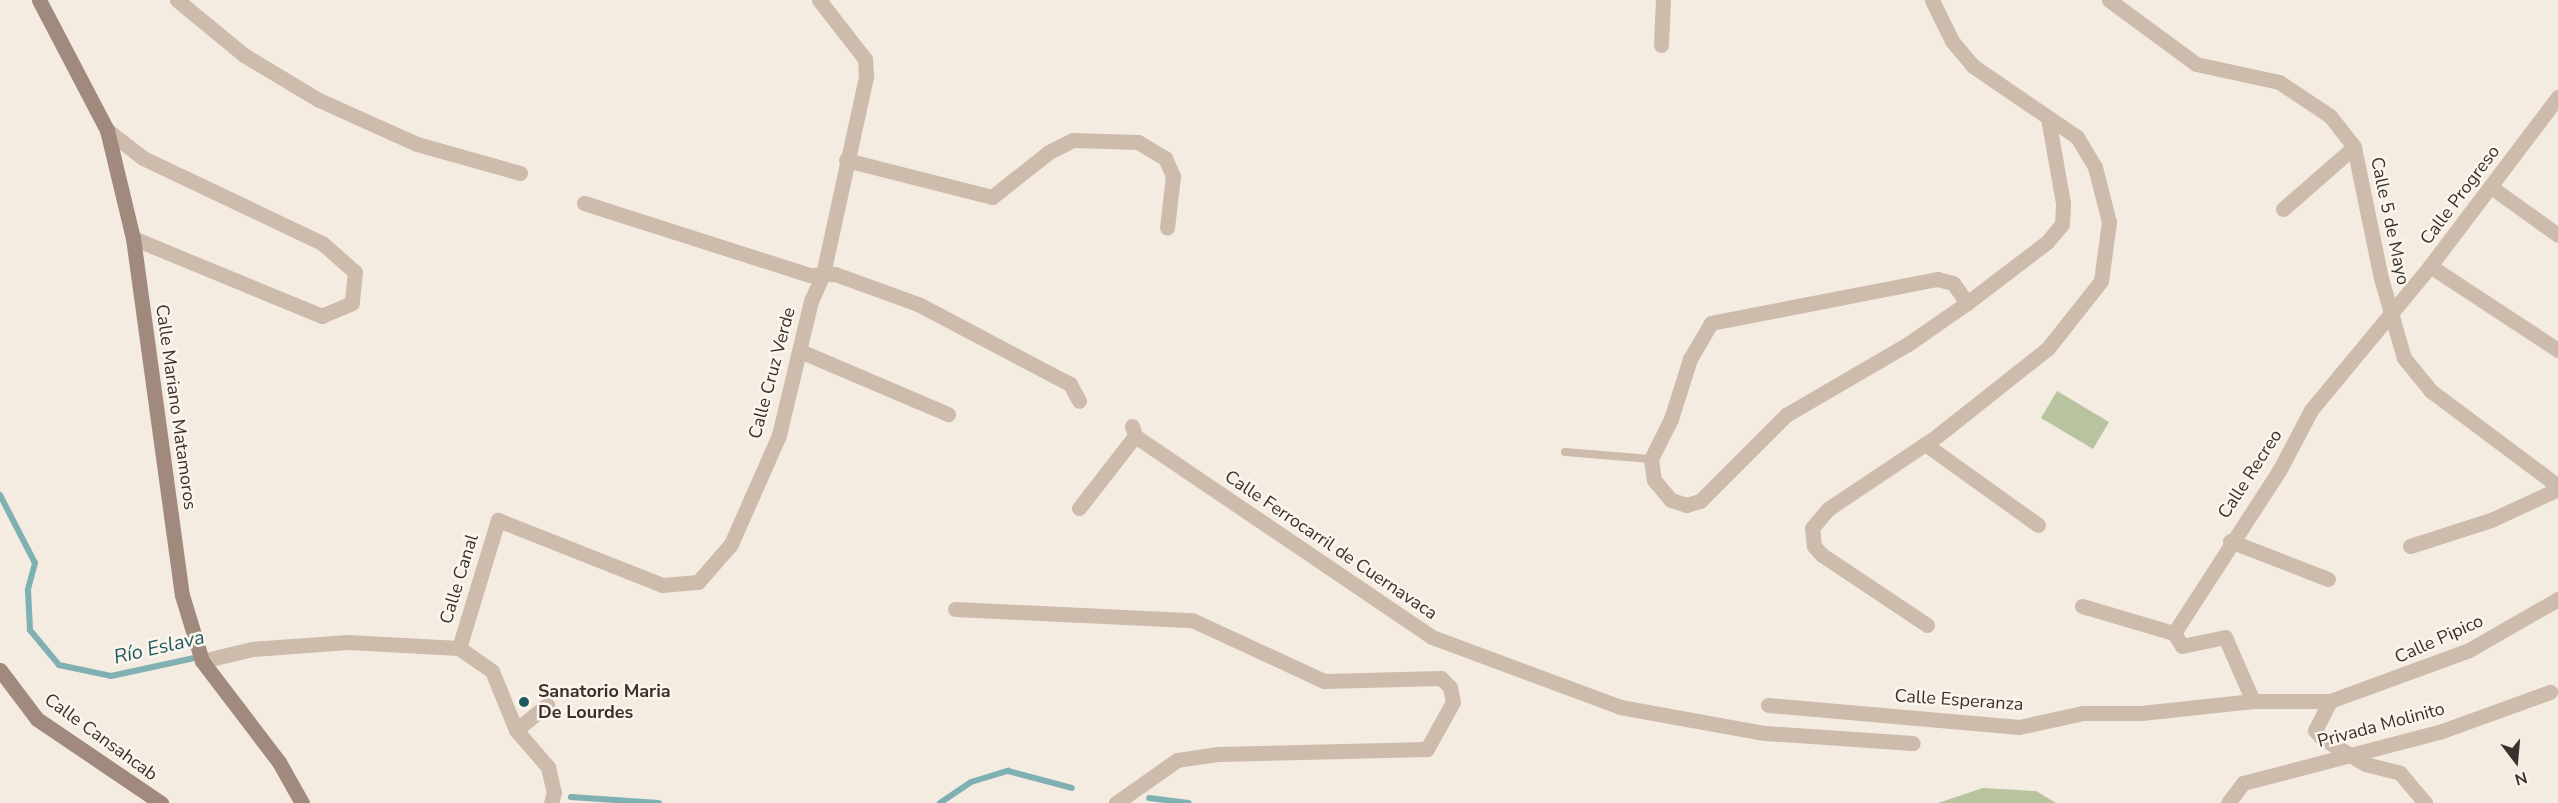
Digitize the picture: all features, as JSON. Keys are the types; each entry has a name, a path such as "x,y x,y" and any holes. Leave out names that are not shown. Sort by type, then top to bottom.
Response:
{"street":[{"name":"Calle Mariano Matamoros","path":"39,0 107,130 133,238 182,595 201,659 279,762 302,803"},
{"path":"177,0 243,55 319,100 417,144 520,173"},
{"name":"Calle Cruz Verde","path":"498,520 662,585 698,582 731,544 779,435 800,351 823,274 866,76 865,59 819,0"},
{"path":"1661,45 1662,0"},
{"path":"1927,625 1822,555 1814,546 1812,528 1828,509 1925,444 2048,348 2101,281 2109,222 2095,167 2077,137 1973,66 1952,41 1932,0"},
{"name":"Calle 5 de Mayo","path":"2109,0 2196,64 2279,82 2330,116 2354,147 2390,315 2404,358 2431,391 2558,488"},
{"name":"Calle Progreso","path":"2390,315 2557,100"},
{"path":"1967,303 1953,283 1937,279 1720,319 1702,335 1651,459 1654,480 1671,500 1686,505 1700,501 1786,415 1908,344 1967,303 2047,242 2062,224 2063,202 2048,118"},
{"path":"107,130 144,158 322,243 355,273 352,303 322,316 133,238"},
{"path":"846,160 992,197 1050,152 1073,140 1138,142 1165,158 1173,176 1167,228"},
{"path":"2283,209 2354,147"},
{"path":"2491,187 2558,234"},
{"path":"584,203 810,274 836,274 918,304 1070,384 1079,401"},
{"path":"2430,266 2558,350"},
{"name":"Calle Recreo","path":"2174,633 2230,541 2279,471 2311,410 2390,315"},
{"path":"800,351 948,414"},
{"name":"Calle Ferrocarril de Cuernavaca","path":"1079,508 1133,431 1432,637 1620,707 1765,733 1913,743"},
{"path":"1925,444 2038,525"},
{"path":"2410,546 2491,520 2558,488"},
{"name":"Calle Canal","path":"459,648 498,520"},
{"path":"2230,541 2328,579"},
{"name":"Calle Pipico","path":"2330,701 2469,650 2558,599"},
{"path":"2082,606 2174,633 2182,646 2225,638 2253,701"},
{"path":"954,609 1192,620 1324,681 1441,678 1450,687 1453,702 1427,749 1218,754 1178,760 1116,803"},
{"path":"201,659 252,649 348,642 459,648 492,670 516,730 548,767 552,797"},
{"name":"Calle Cansahcab","path":"0,670 37,718 161,803"},
{"name":"Privada Molinito","path":"2228,802 2243,783 2442,731 2550,692"},
{"name":"Calle Esperanza","path":"1768,705 2019,727 2083,713 2141,714 2253,701 2330,701"},
{"path":"2330,701 2314,730 2349,756 2400,772 2425,803"},
{"path":"516,730 547,705"}],"lane":[{"path":"1565,452 1651,459"}],"green space":[{"path":"2057,391 2109,422 2093,449 2041,418"},
{"path":"1983,788 2036,791 2056,803 1938,803"}],"waterway":[{"name":"Río Eslava","path":"0,495 35,563 28,590 30,630 59,665 111,676 199,657"},
{"name":"Río Eslava","path":"940,803 971,782 1008,771 1072,788"},
{"name":"Río Eslava","path":"571,797 659,803"},
{"name":"Río Eslava","path":"1149,798 1189,803"}],"place":[{"name":"Sanatorio Maria De Lourdes","path":"524,702"}]}
